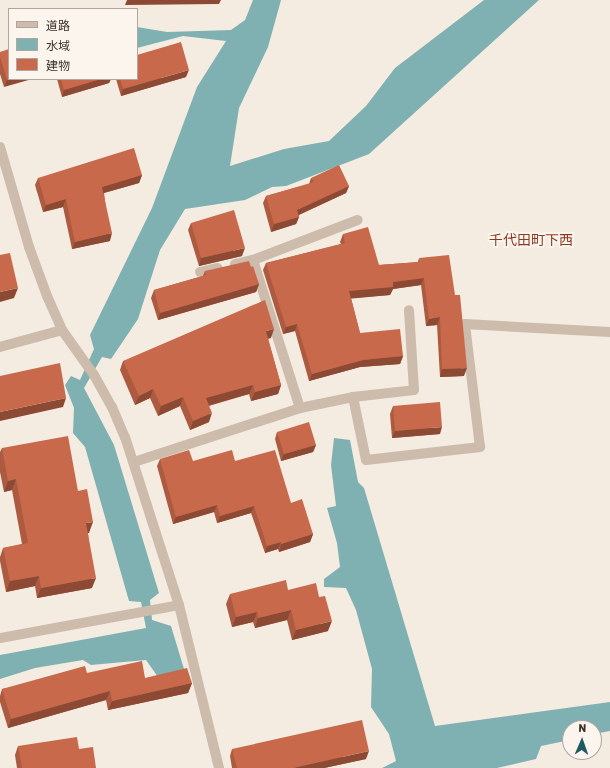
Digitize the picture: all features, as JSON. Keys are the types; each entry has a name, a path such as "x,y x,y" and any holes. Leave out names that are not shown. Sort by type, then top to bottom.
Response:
{"street":[{"path":"0,147 29,247 62,330 94,375 112,407 134,462 179,605 219,768"},
{"path":"200,272 253,260 358,220"},
{"path":"253,260 300,408"},
{"path":"134,462 300,408 353,397 414,390 409,310"},
{"path":"353,397 366,460 480,447 465,324 610,332"},
{"path":"0,348 62,330"},
{"path":"0,638 179,605"}],"water":[{"path":"253,0 281,0 268,47 239,108 230,166 284,149 329,141 366,106 395,68 484,0 539,0 369,154 286,186 272,187 245,200 185,209 160,250 138,319 111,359 102,357 84,388 114,445 159,593 150,600 152,620 171,626 184,669 158,677 146,660 91,665 83,660 35,668 0,679 0,655 146,628 141,602 129,601 85,447 73,433 74,408 65,385 71,376 80,380 94,349 90,335 152,208 197,87 226,41 183,36 138,48 138,27 167,32 231,30 245,20"},
{"path":"334,438 350,440 358,482 364,488 435,726 610,702 610,731 602,732 602,720 562,720 562,742 541,746 536,759 497,768 382,768 396,761 389,734 371,707 372,669 356,610 346,588 324,587 324,579 340,567 337,543 327,508 336,506 331,465"}],"building":[{"path":"181,42 189,70 123,89 120,80 138,80 138,55"},
{"path":"8,49 7,80 0,57 0,52"},
{"path":"61,80 98,80 64,90"},
{"path":"134,148 142,175 102,187 112,233 75,242 66,199 46,205 38,178"},
{"path":"339,165 349,186 297,210 299,217 274,224 266,196 314,182 311,178"},
{"path":"234,210 245,248 201,258 191,223"},
{"path":"368,227 379,265 420,262 419,258 449,255 455,295 460,295 467,368 442,369 440,317 429,319 424,278 393,282 393,287 349,291 360,333 400,329 403,356 363,360 312,374 297,324 286,327 266,263 345,243 343,234"},
{"path":"10,253 18,288 0,292 0,255"},
{"path":"249,261 251,267 253,266 259,284 160,313 154,290 206,275 205,271"},
{"path":"265,300 274,329 266,331 281,385 255,392 253,385 206,398 212,413 193,421 183,397 161,406 153,389 139,396 123,361"},
{"path":"60,363 66,398 0,412 0,376"},
{"path":"440,402 442,427 395,431 393,406"},
{"path":"309,422 316,445 284,454 277,432"},
{"path":"68,436 78,491 87,489 93,522 86,523 96,578 41,588 39,576 10,581 3,548 28,543 16,479 8,481 2,448"},
{"path":"189,450 193,461 232,450 235,461 275,450 291,503 302,499 313,534 281,544 281,542 267,546 254,506 220,516 217,505 176,517 160,459"},
{"path":"286,580 288,590 316,583 319,597 325,596 332,621 296,630 291,610 258,618 257,612 236,617 230,594"},
{"path":"142,661 145,678 187,668 192,683 112,701 110,691 11,719 2,689 85,666 87,673"},
{"path":"362,720 369,751 293,768 237,768 232,749"},
{"path":"77,737 79,749 93,747 96,768 22,768 18,746"}],"district":[{"name":"千代田町下西","path":"531,241"}]}
